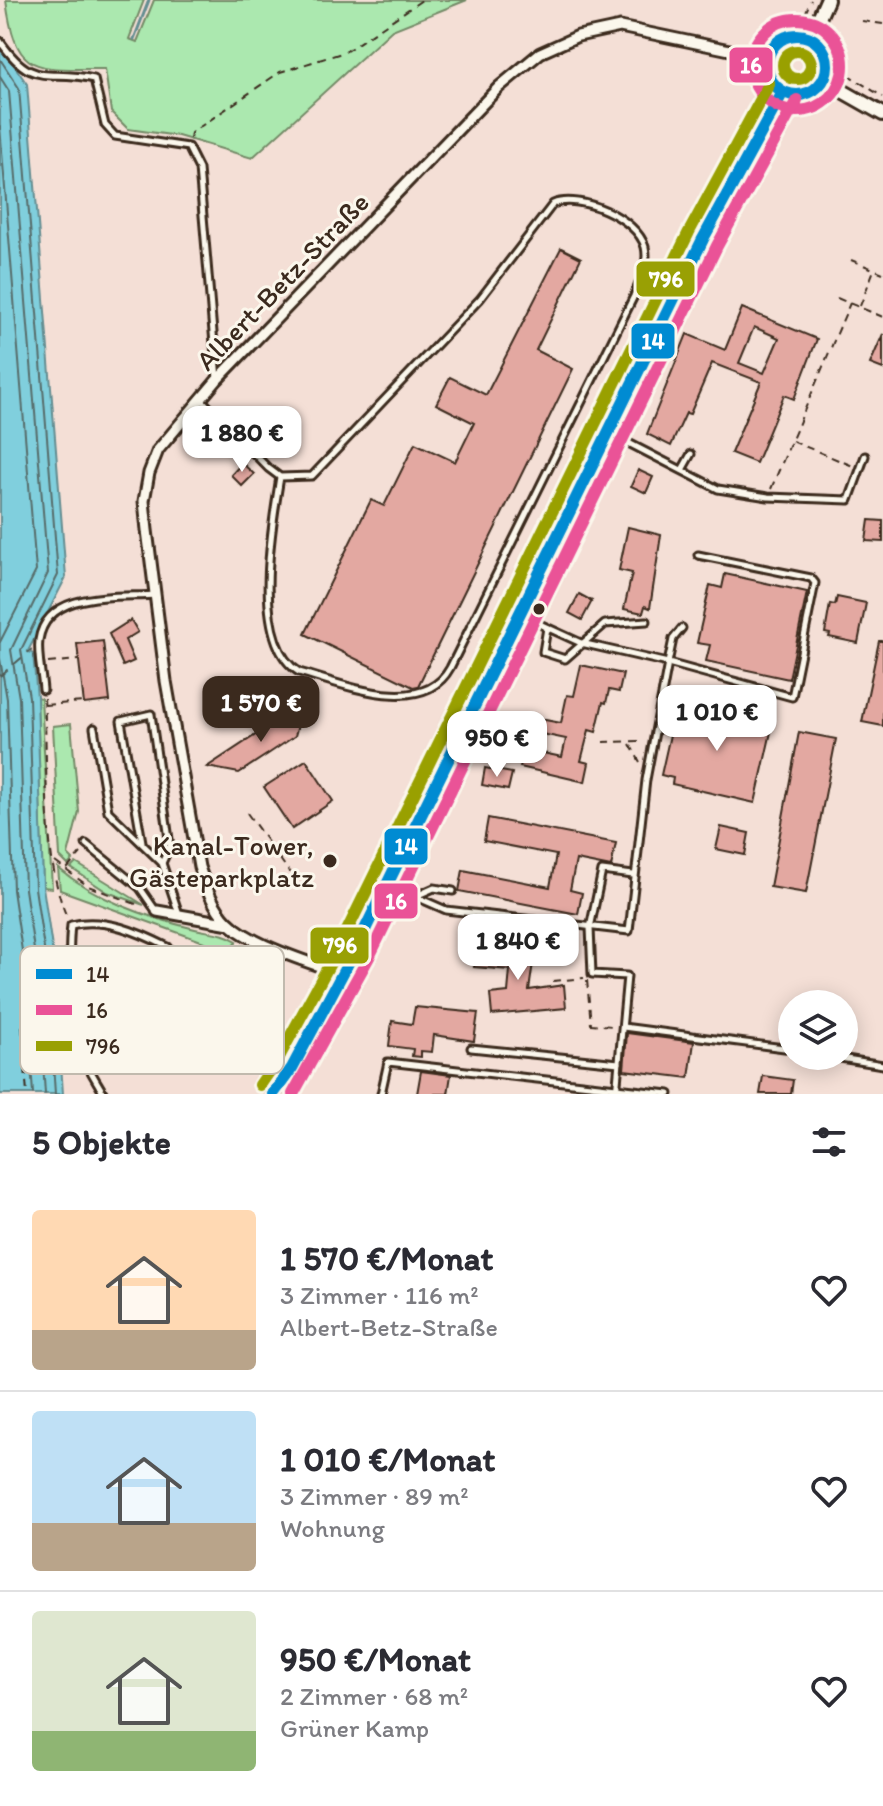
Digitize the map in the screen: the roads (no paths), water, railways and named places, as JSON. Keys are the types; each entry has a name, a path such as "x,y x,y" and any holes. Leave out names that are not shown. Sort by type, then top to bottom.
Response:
{"street":[{"path":"810,38 827,0"},
{"name":"Albert-Betz-Straße","path":"272,946 230,924 208,893 199,867 166,681 144,501 149,473 158,450 217,380 499,87 540,53 578,36 620,27 768,58"},
{"path":"800,36 810,38 824,52 826,71 823,80 810,92 799,95 783,92 769,75 768,58 781,40 800,36"},
{"path":"823,80 883,114"},
{"path":"273,1094 292,1068 342,974 703,239 783,92"},
{"path":"157,911 230,924"},
{"name":"Albert-Betz-Straße","path":"284,951 342,974"}],"lane":[{"path":"0,41 25,71 35,75 94,79 105,125 115,136 188,147 199,169 217,380"},
{"path":"201,399 280,477 312,476 480,299 553,204 576,201 628,223 638,232 646,256 634,296 450,668 436,688 414,696 393,694 299,672 286,664 278,653 273,632 270,593 270,540 280,477"},
{"path":"610,433 718,489 768,497 849,500 865,456"},
{"path":"682,470 691,454"},
{"path":"519,614 581,643 792,697 815,583 811,578 698,555"},
{"path":"43,690 39,641 46,622 58,607 80,601 156,595"},
{"path":"547,628 543,647 546,655 568,659 581,643 605,624 647,621"},
{"path":"387,884 446,910 629,931 646,780 673,639 682,628"},
{"path":"142,842 121,721 151,714 170,846 162,863"},
{"path":"94,728 108,811 162,863 180,917"},
{"path":"87,844 140,888 157,911"},
{"path":"616,1090 627,976 590,976 590,928 602,871 633,875"},
{"path":"415,896 434,888 453,891"},
{"path":"72,946 71,925 88,921 111,925 165,946"},
{"path":"623,1027 778,1047"},
{"path":"471,1048 619,1063"},
{"path":"858,1061 883,1065"},
{"path":"381,1094 388,1062 669,1094"},
{"path":"93,1074 104,1094"}],"water":[{"path":"0,45 27,84 66,577 28,651 33,654 37,697 43,887 52,946 20,946 20,1074 62,1074 63,1094 0,1094"}],"waterway":[{"path":"134,39 149,0"}],"place":[{"name":"Kanal-Tower, Gästeparkplatz","path":"330,861"}]}
